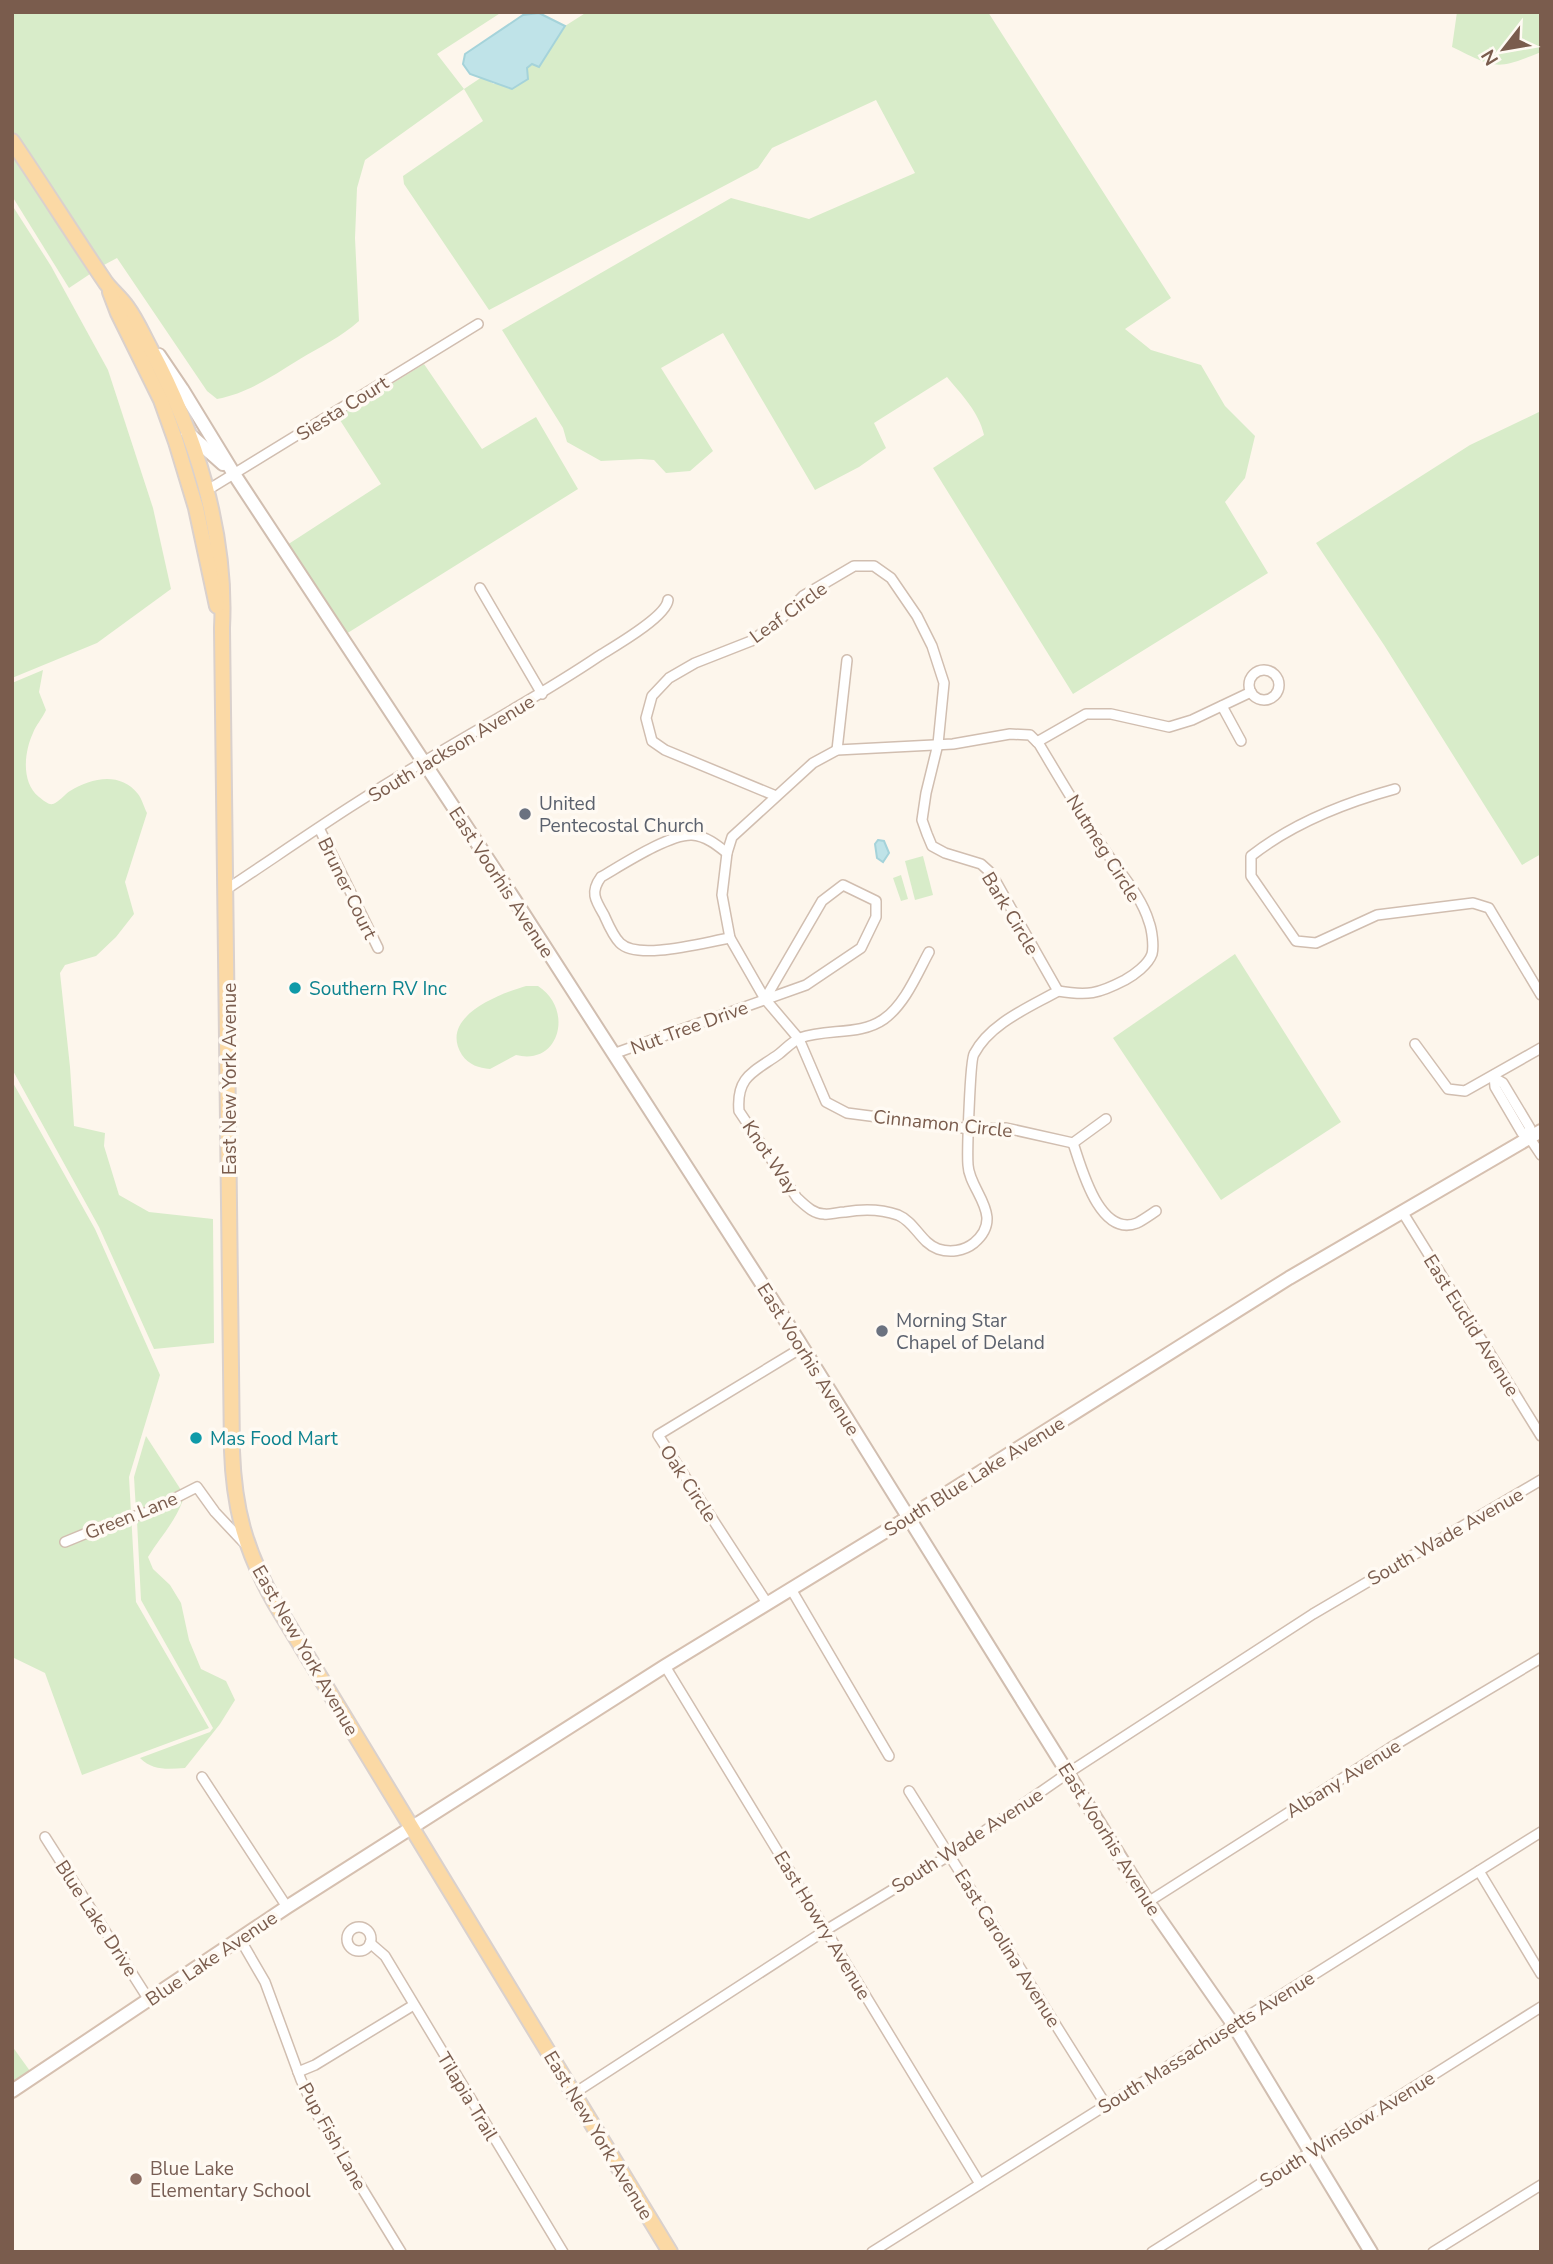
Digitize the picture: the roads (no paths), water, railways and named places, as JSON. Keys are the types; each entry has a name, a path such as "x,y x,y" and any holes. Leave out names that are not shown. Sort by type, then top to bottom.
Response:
{"main road":[{"name":"East New York Avenue","path":"12,141 107,285 127,307 160,366 188,434 206,491 220,564 224,598 222,628 232,1451 236,1501 247,1546 275,1603 670,2252"},
{"name":"East New York Avenue","path":"107,285 117,313 161,400 197,508 222,628"},
{"path":"197,508 206,491"}],"street":[{"name":"Siesta Court","path":"206,491 478,324"},
{"name":"East Voorhis Avenue","path":"140,330 183,389 234,474 514,899 803,1347 1148,1902 1233,2024 1371,2252"},
{"name":"East Voorhis Avenue","path":"161,400 188,434 234,474"},
{"name":"Leaf Circle","path":"776,796 665,750 652,741 646,718 652,696 669,677 695,663 751,641 779,621 803,596 854,566 874,566 891,578 917,616 932,646 944,684 938,744"},
{"path":"480,588 542,694"},
{"name":"South Jackson Avenue","path":"227,889 424,761 542,694 659,615 667,606 668,600"},
{"path":"848,660 837,750 953,744 1010,734 1030,735 1037,742 1086,714 1111,714 1169,727 1192,720 1251,692"},
{"path":"1222,706 1241,741"},
{"name":"Nutmeg Circle","path":"1037,742 1126,880 1149,922 1152,939 1152,954 1144,966 1129,978 1098,993 1079,995 1058,991"},
{"name":"Bark Circle","path":"938,744 922,820 932,846 981,864 991,873 1058,991"},
{"name":"Cinnamon Circle","path":"837,750 813,763 732,837 727,853 722,895 730,938 765,999 799,1039 826,1102 847,1113 970,1129 1006,1128 1073,1143"},
{"path":"1395,789 1358,799 1317,816 1268,843 1251,856 1251,876 1296,941 1316,943 1377,915 1473,903 1489,908 1541,995"},
{"name":"Bruner Court","path":"319,828 378,948"},
{"path":"727,853 711,841 693,835 677,837 601,877 594,887 594,897 619,943 630,950 644,952 730,938"},
{"name":"Nut Tree Drive","path":"613,1055 806,985 861,948 876,917 876,901 843,885 822,901 765,999"},
{"name":"Knot Way","path":"929,952 903,999 882,1020 850,1031 799,1039 747,1076 738,1099 740,1111 797,1198 809,1209 823,1214 864,1209 898,1216 912,1224 929,1245 940,1250 956,1251 967,1248 984,1230 987,1214 968,1168 970,1129"},
{"path":"970,1129 972,1056 986,1035 1058,991"},
{"path":"1415,1044 1448,1089 1465,1091 1495,1077 1541,1048"},
{"path":"1495,1077 1495,1087 1522,1133 1533,1134 1541,1155"},
{"path":"1106,1119 1073,1143 1084,1179 1095,1200 1109,1218 1122,1224 1135,1224 1156,1211"},
{"name":"South Blue Lake Avenue","path":"412,1828 666,1666 1289,1278 1533,1134"},
{"name":"East Euclid Avenue","path":"1403,1213 1541,1436"},
{"name":"Oak Circle","path":"767,1603 658,1435 803,1347"},
{"name":"South Wade Avenue","path":"573,2094 826,1930 950,1855 1068,1773 1313,1614 1541,1480"},
{"name":"Green Lane","path":"65,1542 148,1512 197,1487 215,1512 247,1546"},
{"path":"791,1589 889,1756"},
{"name":"Albany Avenue","path":"1148,1902 1390,1748 1541,1658"},
{"name":"East Howry Avenue","path":"666,1666 981,2184"},
{"path":"202,1777 287,1907"},
{"name":"East Carolina Avenue","path":"909,1791 1106,2105"},
{"name":"Blue Lake Avenue","path":"12,2091 287,1907 412,1828"},
{"name":"South Massachusetts Avenue","path":"872,2252 1541,1832"},
{"name":"Blue Lake Drive","path":"44,1837 149,2000"},
{"path":"1479,1871 1541,1974"},
{"name":"Pup Fish Lane","path":"240,1939 265,1982 298,2072 319,2118 401,2252"},
{"name":"Tilapia Trail","path":"370,1943 385,1956 412,2006 563,2252"},
{"path":"298,2072 412,2006"},
{"name":"South Winslow Avenue","path":"1152,2252 1541,2007"},
{"path":"1433,2252 1541,2185"}],"water":[{"path":"539,13 565,26 539,67 532,64 527,68 528,79 512,89 470,74 463,64 465,54 523,15"},
{"path":"878,840 884,841 889,853 883,862 877,858 875,844"}],"place":[{"name":"United Pentecostal Church","path":"525,814"},
{"name":"Southern RV Inc","path":"295,988"},
{"name":"Morning Star Chapel of Deland","path":"882,1331"},
{"name":"Mas Food Mart","path":"196,1438"},
{"name":"Blue Lake Elementary School","path":"136,2179"}]}
